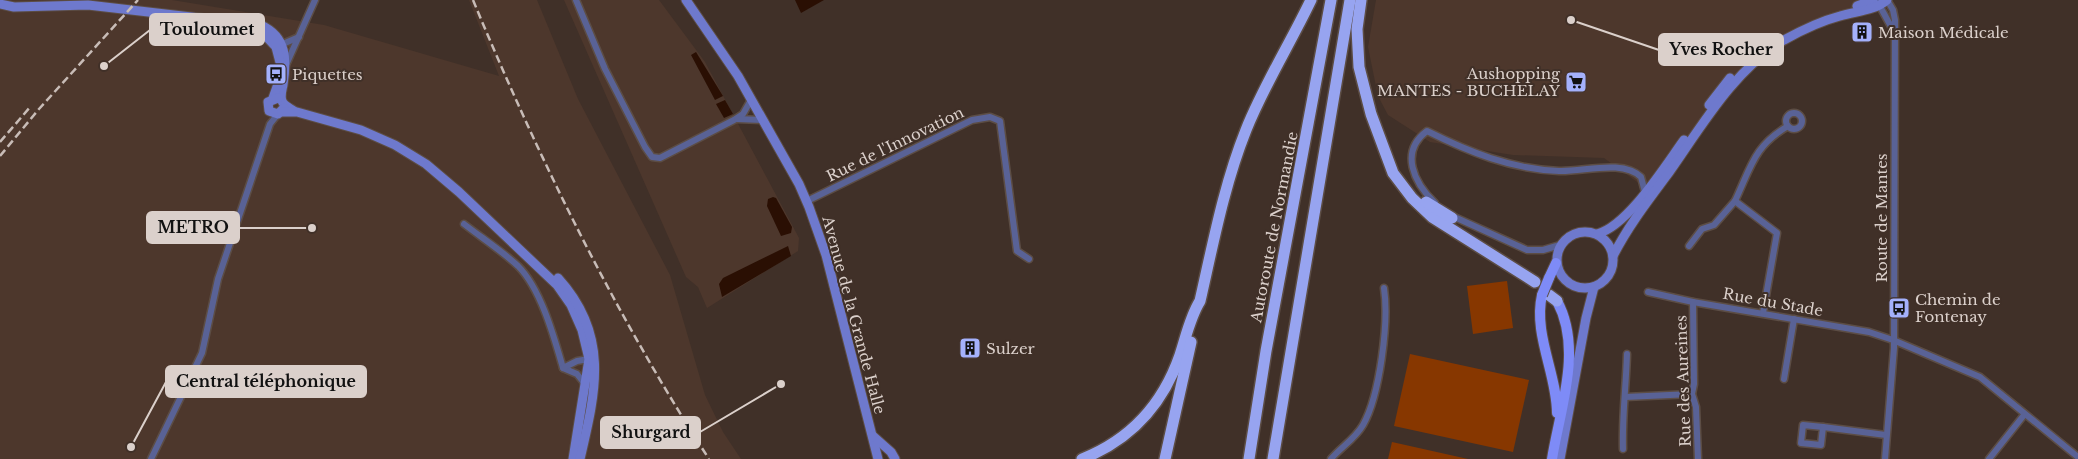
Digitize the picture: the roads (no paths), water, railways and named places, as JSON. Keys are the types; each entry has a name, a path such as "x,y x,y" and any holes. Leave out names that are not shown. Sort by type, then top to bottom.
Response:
{"highway":[{"path":"1165,459 1200,301 1238,149 1259,100 1311,0"},
{"name":"Autoroute de Normandie","path":"1249,459 1267,348 1330,0"},
{"path":"1273,459 1350,0"},
{"path":"1361,0 1357,29 1359,67 1371,114 1384,147 1398,171 1424,200 1452,218"},
{"path":"1384,147 1393,173 1420,206 1432,217 1535,282"},
{"path":"1082,459 1121,439 1152,408 1175,370 1194,311 1200,301"}],"main road":[{"path":"1556,263 1549,278 1549,297 1540,312 1556,390 1557,429"},
{"path":"1549,297 1567,322 1569,341 1566,384 1552,459"}],"street":[{"path":"152,459 202,353 218,279 270,124 280,105 286,65 316,0"},
{"path":"576,0 605,69 644,147 652,157 660,158 734,120 743,114 751,100"},
{"name":"Avenue de la Grande Halle","path":"686,0 720,48 807,202 826,255 878,459"},
{"path":"1597,234 1613,227 1644,192 1719,91 1748,59 1798,27 1824,15 1881,1"},
{"path":"1560,245 1556,263 1561,275 1570,284 1582,288 1594,287 1602,282 1610,273 1613,256 1626,233 1696,134 1745,70 1773,47 1795,34 1827,20 1881,1"},
{"name":"Route de Mantes","path":"1881,1 1895,36 1894,340 1885,459"},
{"path":"0,4 10,6 28,3 88,5 245,22 264,33 279,46 286,65"},
{"path":"279,46 299,37"},
{"path":"279,46 281,73 280,105"},
{"path":"270,124 268,103 361,130 395,145 426,164 522,250 557,285 571,305 586,342 589,359 574,459"},
{"name":"Rue de l'Innovation","path":"807,202 972,120 990,117 1000,121 1017,252 1029,259"},
{"path":"734,120 743,118 762,120"},
{"path":"1689,246 1702,229 1714,225 1735,201 1761,146 1771,136 1788,126"},
{"path":"1613,256 1606,241 1597,234 1585,231 1574,233 1560,245 1532,251 1518,247 1452,218 1425,193 1410,161 1416,141 1427,131 1482,156 1524,168 1570,171 1626,167 1641,177 1644,192"},
{"path":"1735,201 1777,233 1763,313"},
{"path":"464,224 518,267 529,280 541,304 563,368 577,374 586,384"},
{"path":"522,250 552,272 574,298 590,331 594,346 595,367 590,413 580,459"},
{"path":"1560,459 1586,318 1594,287"},
{"path":"1331,459 1350,442 1363,426 1372,404 1386,324 1384,288"},
{"name":"Rue du Stade","path":"1648,292 1693,302 1869,332 1894,340"},
{"name":"Rue des Aureines","path":"1693,302 1694,384 1692,394 1696,407 1698,459"},
{"path":"1784,379 1794,319"},
{"path":"1894,340 1980,377 2024,415 2078,457"},
{"path":"1623,449 1622,410 1625,397 1627,354"},
{"path":"563,368 577,361 589,359"},
{"path":"589,359 595,367"},
{"path":"1625,397 1692,394"},
{"path":"1989,459 2024,415"},
{"path":"1823,427 1886,435"},
{"path":"871,432 875,440 891,452 895,459"}],"railway":[{"path":"0,156 39,109 138,0"},
{"path":"473,0 524,118 580,235 642,348 709,459"},
{"path":"0,142 31,106"}],"place":[{"name":"Yves Rocher","path":"1571,20"},
{"name":"Maison Médicale","path":"1862,32"},
{"name":"Touloumet","path":"104,66"},
{"name":"Piquettes","path":"276,74"},
{"name":"Aushopping MANTES - BUCHELAY","path":"1576,82"},
{"name":"METRO","path":"312,228"},
{"name":"Chemin de Fontenay","path":"1899,308"},
{"name":"Sulzer","path":"970,348"},
{"name":"Shurgard","path":"781,384"},
{"name":"Central téléphonique","path":"131,447"}]}
